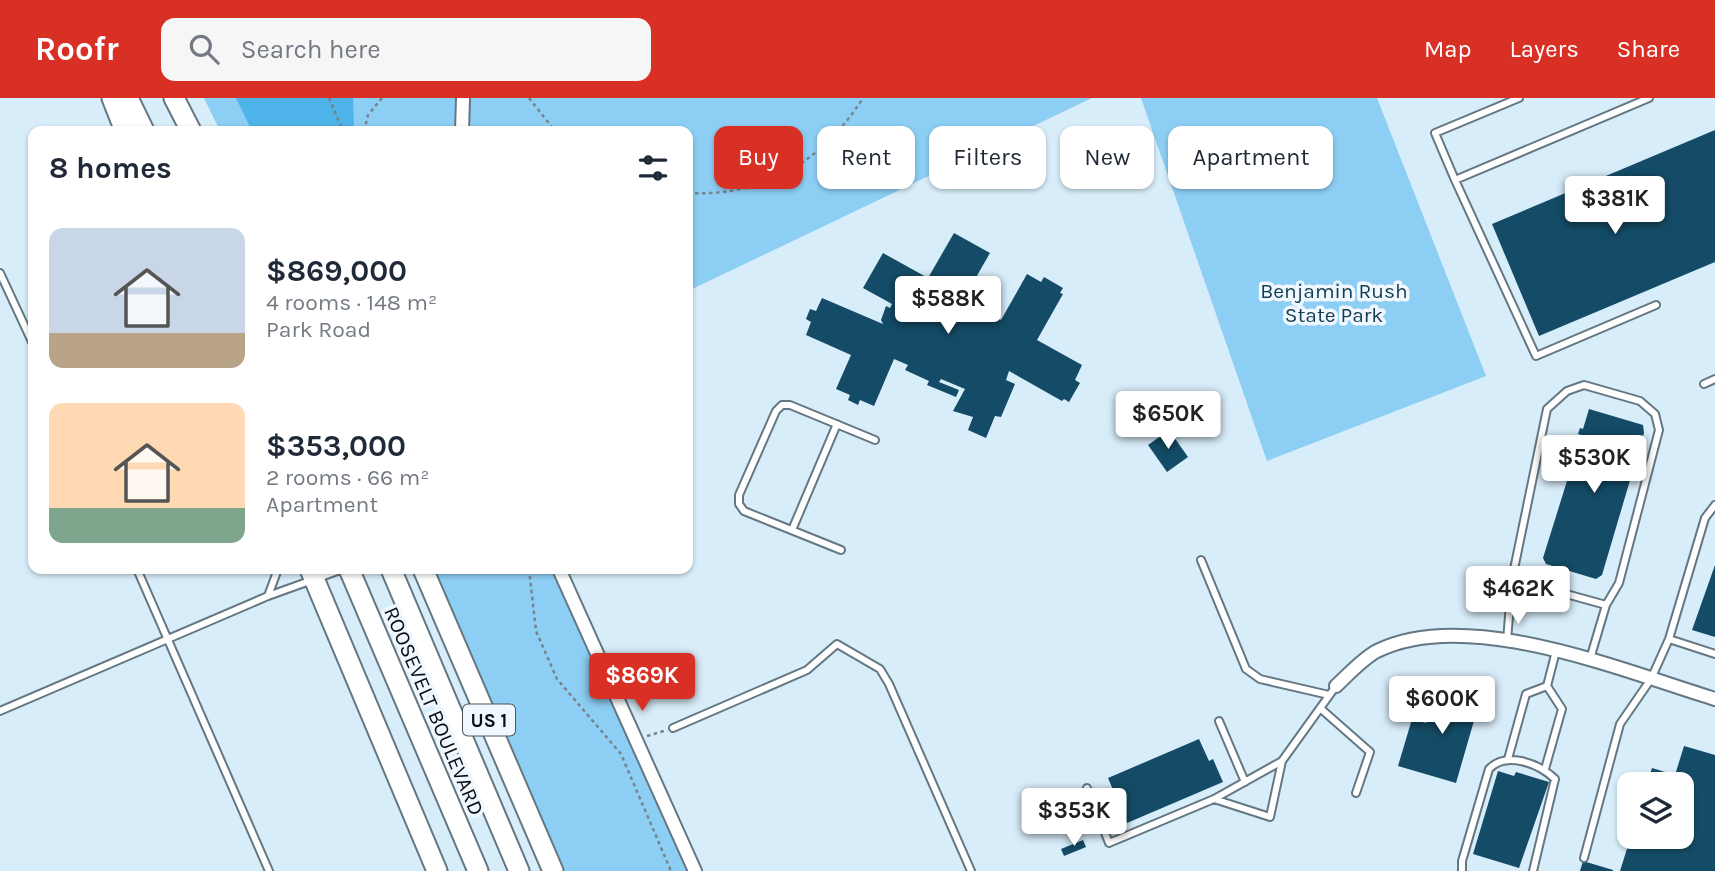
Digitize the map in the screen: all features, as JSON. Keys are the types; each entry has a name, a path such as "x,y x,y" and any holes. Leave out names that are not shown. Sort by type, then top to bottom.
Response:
{"highway":[{"path":"111,98 123,126"},
{"path":"128,98 142,126"},
{"path":"174,98 188,126"},
{"path":"312,574 438,871"},
{"name":"ROOSEVELT BOULEVARD","path":"351,574 478,871"},
{"name":"ROOSEVELT BOULEVARD","path":"393,574 519,871"},
{"name":"US 1","path":"425,574 553,871"}],"street":[{"path":"462,126 463,98"},
{"path":"561,574 695,871"},
{"path":"1333,690 1374,652 1391,645 1423,637 1481,636 1556,651 1715,699"}],"lane":[{"path":"1519,98 1435,133 1536,356 1656,305"},
{"path":"1455,180 1637,100 1649,98"},
{"path":"0,273 28,333"},
{"path":"1704,384 1715,379"},
{"path":"1507,641 1511,579 1548,409 1567,391 1584,385 1640,401 1655,414 1659,430 1619,583 1606,605 1590,661"},
{"path":"841,550 744,511 739,504 739,495 776,411 782,405 790,405 875,440"},
{"path":"792,530 837,425"},
{"path":"1584,858 1620,724 1651,679 1669,639 1704,518 1715,505"},
{"path":"1201,560 1246,669 1259,679 1333,690 1282,761 1270,817 1214,799"},
{"path":"139,574 269,871"},
{"path":"268,596 276,574"},
{"path":"0,710 268,596 312,574"},
{"path":"1511,579 1606,605"},
{"path":"1669,639 1715,654"},
{"path":"673,728 807,670 837,644 880,669 889,684 971,871"},
{"path":"1545,769 1562,709 1547,686 1556,651"},
{"path":"1508,759 1526,694 1547,686"},
{"path":"1320,708 1370,752 1356,793"},
{"path":"1219,721 1245,782"},
{"path":"1462,871 1462,861 1489,769 1498,760 1508,759 1545,769 1555,779 1533,871"},
{"path":"1087,788 1109,843 1214,799 1282,761"}],"path":[{"path":"329,98 341,126"},
{"path":"365,126 368,115 382,98"},
{"path":"529,98 551,126"},
{"path":"693,193 708,194 746,188 781,176 815,154 844,128 863,98"},
{"path":"530,574 536,631 557,679 621,754 671,871"},
{"path":"644,737 673,728"}],"green space":[{"path":"204,98 1092,98 1033,126 929,126 929,176 915,183 915,126 817,126 817,189 902,189 693,289 693,126 218,126"},
{"name":"Benjamin Rush State Park","path":"1141,98 1377,98 1486,376 1267,461 1173,189 1333,189 1333,126 1168,126 1168,176 1154,135 1154,126 1151,126"},
{"path":"423,574 570,574 692,871 560,871"}],"shaded area":[{"path":"236,98 353,98 354,126 250,126"}],"building":[{"path":"1715,130 1715,262 1539,336 1492,224"},
{"path":"954,233 990,253 963,300 969,302 971,297 998,311 995,316 1001,320 1027,274 1041,282 1044,277 1063,288 1060,293 1063,294 1037,340 1082,365 1075,380 1080,383 1069,402 1064,399 1062,401 1009,371 1006,380 1015,384 1001,417 995,416 986,438 968,430 973,417 953,411 965,389 941,379 939,382 959,390 956,397 927,385 929,381 905,370 908,365 894,359 874,406 860,400 858,405 848,400 850,395 836,389 851,355 806,335 811,322 806,319 810,309 816,311 822,298 883,324 881,320 886,306 890,308 892,304 863,288 883,253 928,278"},
{"path":"1589,409 1643,425 1644,433 1602,575 1596,579 1546,564 1543,558 1567,481 1564,480 1566,474 1569,475 1581,435 1578,434 1580,428 1583,429"},
{"path":"1169,430 1188,457 1167,472 1148,445"},
{"path":"1715,565 1715,637 1692,630"},
{"path":"1454,684 1482,693 1456,783 1398,766 1412,719 1426,723 1433,699 1439,696 1450,699"},
{"path":"1199,739 1209,761 1213,759 1223,782 1127,823 1108,778"},
{"path":"1684,746 1715,755 1715,871 1620,871 1627,849 1694,849 1694,772 1676,772"},
{"path":"1498,771 1514,776 1516,772 1549,782 1519,868 1473,854"},
{"path":"1083,840 1086,847 1064,856 1061,849"},
{"path":"1583,861 1613,870 1613,871 1580,871"}]}
